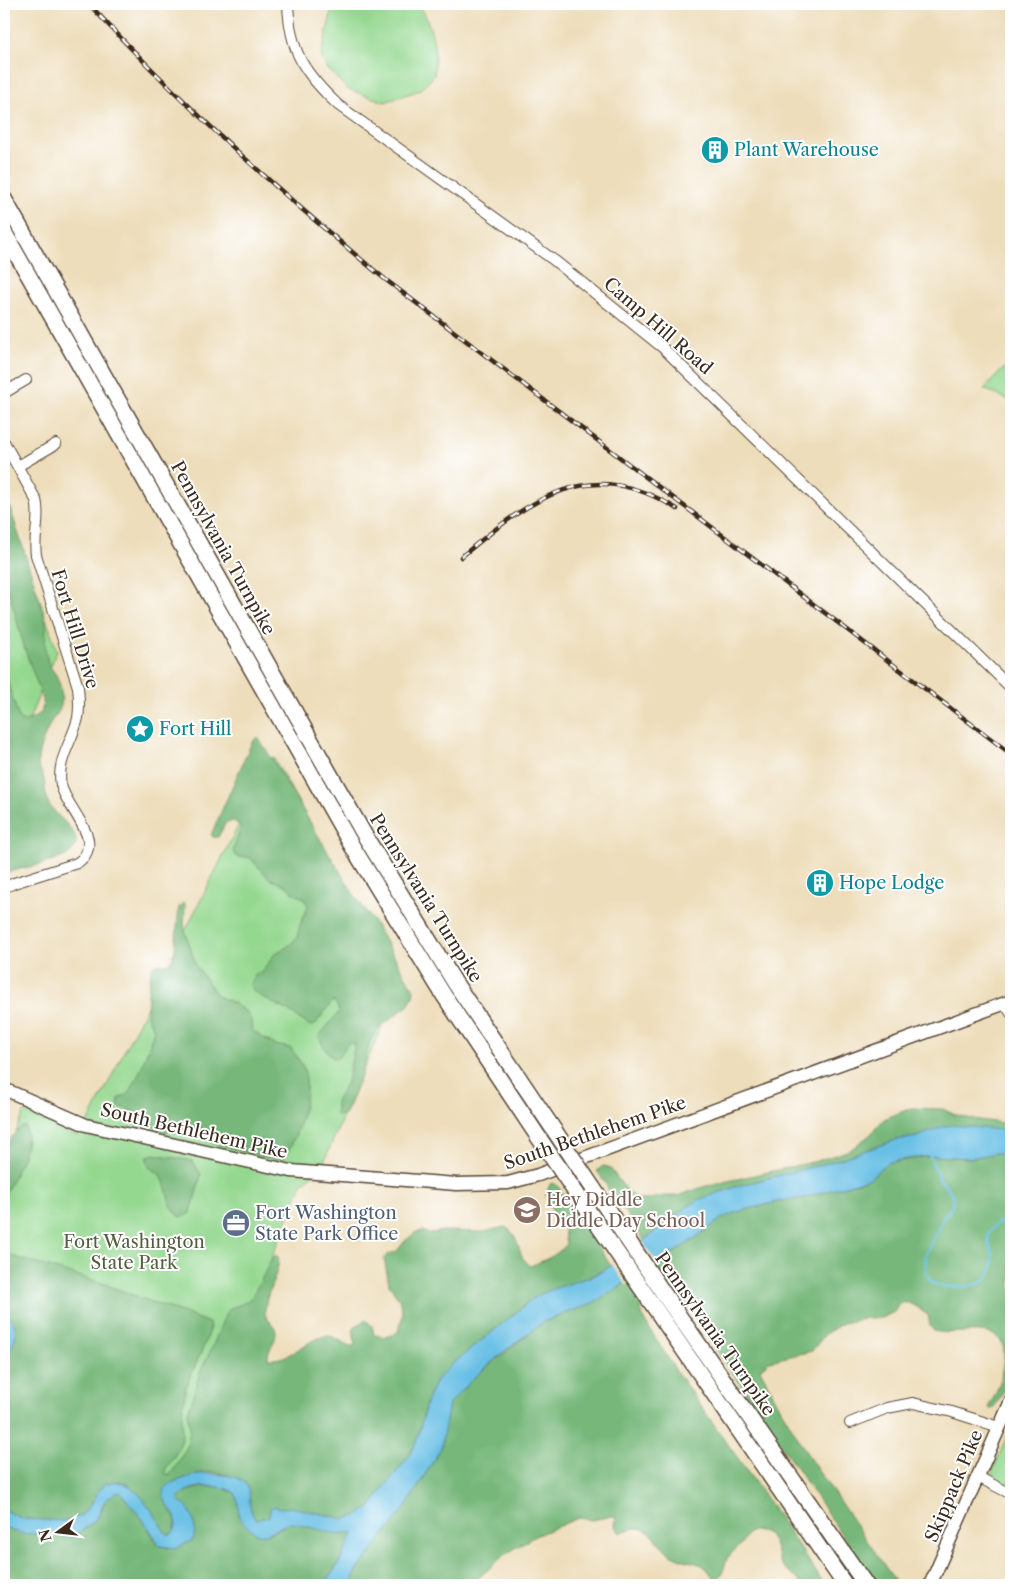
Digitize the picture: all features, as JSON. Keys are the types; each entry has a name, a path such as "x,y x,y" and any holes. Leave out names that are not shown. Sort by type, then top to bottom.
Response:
{"highway":[{"name":"Pennsylvania Turnpike","path":"4,199 365,836 455,983 670,1303 866,1585"},
{"name":"Pennsylvania Turnpike","path":"4,232 357,854 443,994 576,1193 845,1585"}],"main road":[{"name":"South Bethlehem Pike","path":"4,1088 86,1125 262,1166 321,1174 438,1183 508,1183 538,1175 1009,1006"},
{"name":"Skippack Pike","path":"930,1585 1011,1401"}],"street":[{"name":"Camp Hill Road","path":"288,4 289,27 296,51 306,70 320,88 338,105 555,261 662,347 1011,688"},
{"path":"4,393 26,380"},
{"name":"Fort Hill Drive","path":"4,442 34,494 37,504 34,541 36,554 78,687 80,704 78,718 60,771 60,782 63,792 85,831 88,844 83,857 77,864 14,883 4,888"},
{"path":"18,466 56,444"},
{"path":"850,1423 887,1408 913,1403 952,1412 999,1427"},
{"path":"978,1477 1011,1494"}],"green space":[{"path":"331,4 419,4 428,21 433,39 435,57 434,76 420,90 385,102 347,89 325,66 321,55 331,14"},
{"path":"1011,361 1011,401 984,389"},
{"path":"4,489 44,613 46,654 49,665 60,685 62,701 58,713 51,722 44,738 38,764 43,775 46,797 49,804 68,825 75,836 76,842 74,848 62,858 4,874 4,658 6,677 20,721 29,720 42,712 43,700 24,647 10,595 4,585"},
{"path":"4,494 57,651 4,781"},
{"path":"257,737 356,898 374,922 414,990 408,1006 378,1029 370,1041 361,1076 352,1098 345,1113 339,1116 336,1115 336,1102 347,1082 355,1044 349,1042 339,1057 333,1058 323,1046 319,1036 339,1012 337,1005 333,1001 315,1025 310,1026 288,1011 258,995 251,989 250,984 252,978 264,969 275,953 287,947 297,938 308,906 304,898 293,893 287,886 270,879 250,858 238,857 234,854 233,851 241,827 234,821 226,822 218,837 211,835 252,742"},
{"name":"Fort Washington State Park","path":"273,757 334,865 385,1019 322,1166 302,1184 196,1441 133,1585 4,1585 4,1159 25,1111 77,1136 91,1117"},
{"path":"183,903 185,904 184,927 196,966 218,996 248,1013 252,1030 275,1045 291,1048 304,1069 306,1078 305,1102 294,1140 284,1158 264,1157 212,1143 192,1129 167,1132 156,1128 135,1112 118,1106 119,1098 126,1095 134,1084 150,1044 154,1029 147,1014 150,975 155,964 166,964 174,959 179,907"},
{"path":"911,1108 943,1109 972,1119 1011,1124 1011,1131 945,1126 917,1137 896,1140 831,1162 738,1186 698,1200 644,1240 625,1211 613,1200 606,1184 597,1171 603,1166 609,1167 627,1191 636,1198 644,1200 677,1196 706,1186 817,1161 850,1150 870,1135 884,1119"},
{"path":"25,1126 27,1142 4,1197 3,1158 5,1149 14,1133"},
{"path":"995,1153 1011,1154 1011,1372 1001,1395 992,1409 989,1406 999,1385 1003,1363 1004,1348 999,1339 991,1334 981,1332 934,1331 930,1326 928,1315 914,1305 907,1303 899,1304 894,1312 881,1318 866,1318 843,1323 825,1334 812,1351 769,1361 760,1369 812,1462 898,1585 876,1585 672,1284 640,1307 644,1320 678,1374 825,1585 801,1585 797,1578 780,1562 772,1539 760,1531 753,1531 748,1534 728,1557 722,1573 716,1579 702,1565 672,1555 645,1530 639,1528 630,1529 620,1533 615,1526 616,1517 613,1516 592,1520 578,1518 535,1536 506,1554 470,1585 349,1585 359,1568 407,1505 441,1448 448,1404 477,1375 543,1322 593,1303 690,1242 721,1219 736,1212 786,1200 803,1198 856,1183 870,1178 886,1163 933,1156 971,1158"},
{"path":"155,1154 193,1161 201,1175 191,1212 188,1215 180,1217 176,1214 170,1204 162,1178 148,1165 147,1156"},
{"path":"550,1184 557,1185 611,1266 593,1275 535,1297 437,1379 427,1400 417,1440 409,1456 370,1508 356,1516 344,1519 291,1507 280,1508 275,1506 270,1511 269,1517 257,1519 251,1510 249,1493 232,1476 214,1472 203,1472 173,1482 168,1505 173,1512 176,1523 172,1534 166,1534 159,1522 132,1488 118,1481 104,1484 81,1516 66,1521 23,1519 4,1510 4,1424 10,1416 6,1401 4,1401 4,1356 9,1352 14,1324 4,1311 4,1252 102,1283 209,1323 208,1336 186,1387 182,1414 182,1440 165,1470 166,1474 171,1474 187,1447 190,1429 187,1412 194,1396 199,1374 225,1315 230,1308 242,1304 252,1297 273,1257 276,1255 279,1258 267,1297 265,1314 276,1333 268,1359 282,1357 327,1336 354,1346 354,1327 366,1320 372,1326 374,1335 384,1337 398,1332 403,1315 399,1299 389,1284 384,1259 388,1254 396,1252 416,1232 423,1231 430,1234 443,1231 483,1232 505,1227 514,1235 523,1258 530,1266 549,1258 562,1249 566,1245 564,1230 546,1195"},
{"path":"1011,1427 1011,1486 990,1477"},
{"path":"203,1487 220,1487 235,1493 243,1522 255,1533 273,1532 289,1523 297,1523 306,1527 335,1533 354,1532 339,1563 324,1585 6,1585 4,1583 4,1527 14,1532 71,1537 89,1526 100,1514 107,1499 120,1492 144,1521 156,1542 160,1546 169,1548 184,1505 179,1502 178,1498 187,1491"}],"water":[{"path":"952,1125 1011,1131 1011,1154 995,1153 971,1158 933,1156 900,1160 886,1163 870,1178 856,1183 803,1198 786,1200 736,1212 721,1219 690,1242 593,1303 543,1322 477,1375 449,1404 441,1448 407,1505 359,1568 349,1585 324,1585 339,1563 354,1532 334,1533 289,1523 269,1533 256,1533 239,1517 238,1501 235,1493 222,1488 197,1487 183,1493 178,1498 191,1513 195,1528 193,1540 177,1548 160,1546 144,1521 120,1492 107,1499 102,1505 100,1513 90,1525 71,1537 49,1534 22,1534 4,1527 4,1510 23,1519 66,1521 81,1516 104,1484 117,1482 126,1484 140,1495 166,1534 172,1534 176,1527 176,1522 164,1498 165,1489 174,1482 207,1473 232,1476 245,1483 248,1487 251,1511 257,1519 269,1517 270,1508 275,1506 280,1508 291,1507 344,1519 356,1516 370,1508 409,1456 417,1440 427,1400 437,1379 535,1297 595,1275 611,1266 698,1200 738,1186 831,1162 896,1140 917,1137"},
{"path":"4,1311 13,1322 16,1333 10,1350 4,1356"},
{"path":"4,1401 10,1406 10,1416 4,1424"}],"pier":[{"path":"641,1240 659,1265 626,1285 611,1263"}],"waterway":[{"path":"929,1153 939,1179 953,1197 952,1207 944,1217 926,1254 926,1273 932,1283 963,1287 986,1279 991,1272 993,1261 988,1240 989,1233 996,1225 1011,1219"}],"railway":[{"path":"89,4 196,113 308,215 386,280 1011,754"},
{"path":"461,557 512,517 537,502 562,491 589,485 616,485 646,493 677,509"}],"place":[{"name":"Plant Warehouse","path":"715,150"},
{"name":"Fort Hill","path":"140,729"},
{"name":"Hope Lodge","path":"820,883"},
{"name":"Hey Diddle Diddle Day School","path":"527,1210"},
{"name":"Fort Washington State Park Office","path":"236,1223"}]}
